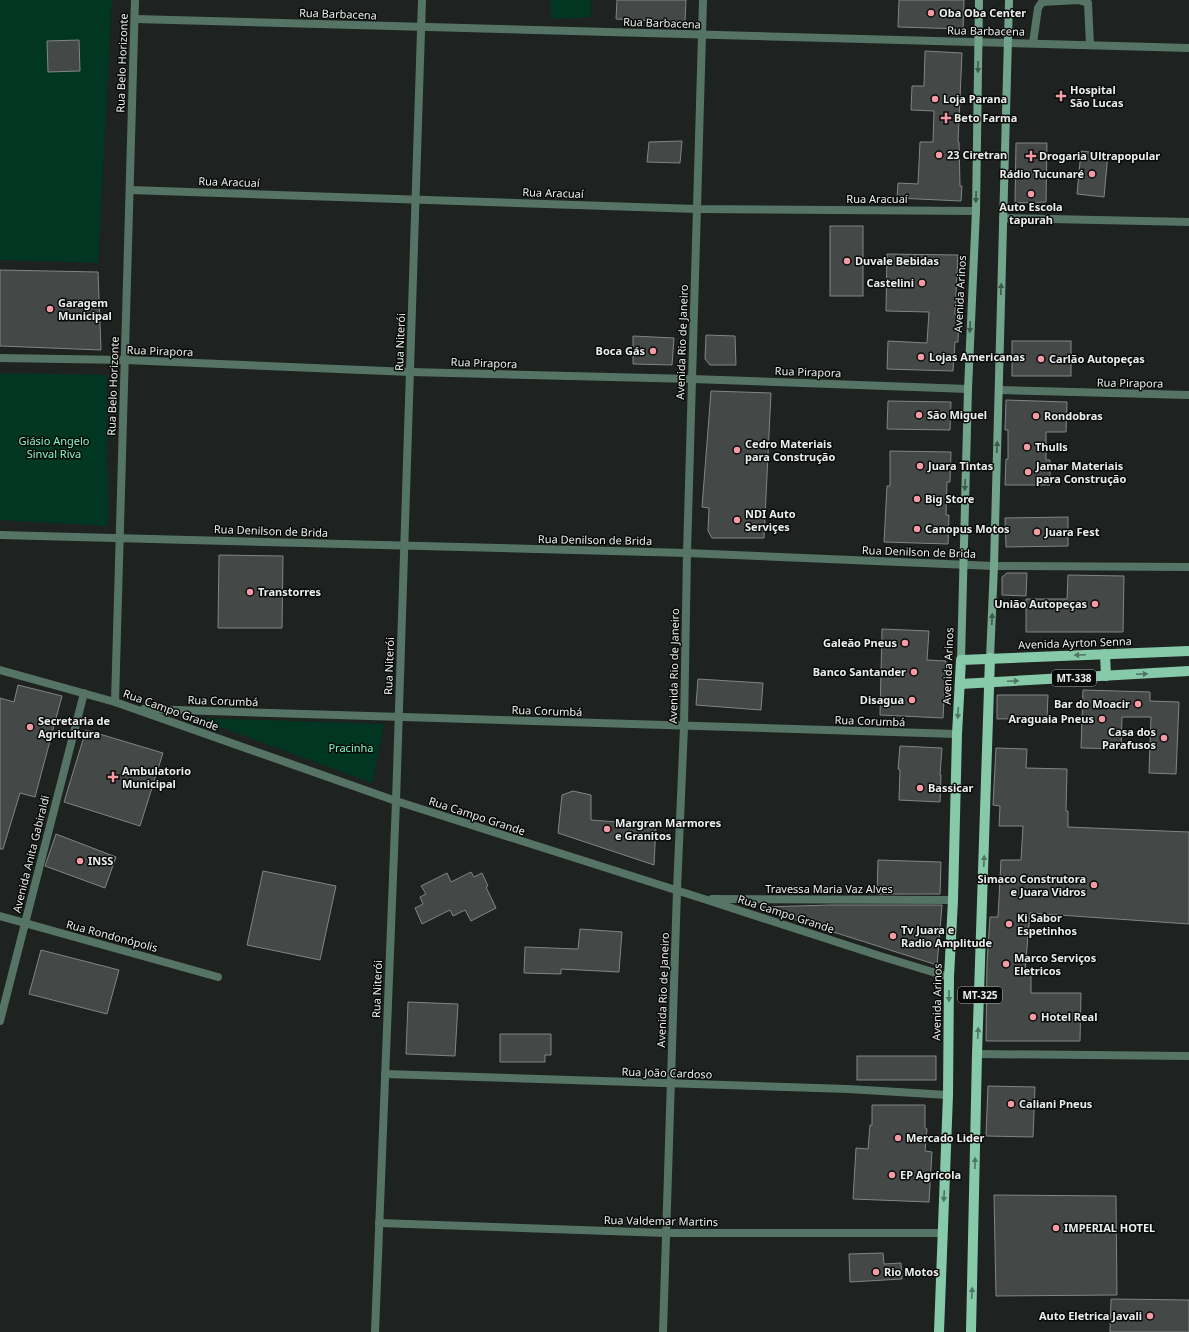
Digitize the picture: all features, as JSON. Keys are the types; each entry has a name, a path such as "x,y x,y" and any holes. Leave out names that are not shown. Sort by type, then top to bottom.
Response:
{"main road":[{"name":"Avenida Arinos","path":"939,1332 948,1095 949,977 961,660 962,565 976,211 979,0"},
{"name":"MT-325","path":"971,1332 977,1054 994,566 1009,0"},
{"name":"Avenida Ayrton Senna","path":"961,660 1189,651"},
{"path":"1105,654 1106,676"},
{"name":"MT-338","path":"960,684 1189,672"}],"street":[{"name":"Rua Belo Horizonte","path":"115,702 135,0"},
{"name":"Rua Niterói","path":"375,1332 396,801 422,0"},
{"name":"Avenida Rio de Janeiro","path":"663,1332 677,890 684,727 687,553 703,0"},
{"path":"1033,43 1038,8 1042,2 1080,0 1088,3 1090,45"},
{"name":"Rua Barbacena","path":"135,19 1189,48"},
{"name":"Rua Aracuaí","path":"130,190 697,209 976,211"},
{"path":"1003,218 1189,222"},
{"name":"Rua Pirapora","path":"0,358 125,360 410,372 692,379 968,389"},
{"name":"Rua Pirapora","path":"999,390 1189,395"},
{"name":"Rua Denilson de Brida","path":"0,535 687,553 994,566 1189,567"},
{"name":"Rua Campo Grande","path":"0,670 115,702 396,801 949,977"},
{"name":"Avenida Anita Gabiraldi","path":"0,1021 84,693"},
{"name":"Rua Corumbá","path":"135,709 684,727 957,734"},
{"name":"Travessa Maria Vaz Alves","path":"704,899 953,900"},
{"name":"Rua Rondonópolis","path":"0,916 218,977"},
{"path":"977,1054 1189,1056"},
{"name":"Rua João Cardoso","path":"385,1074 848,1089 948,1095"},
{"name":"Rua Valdemar Martins","path":"379,1223 666,1233 942,1233"}],"green space":[{"path":"0,0 112,0 98,263 0,260"},
{"path":"550,0 591,0 591,17 551,19"},
{"name":"Giásio Angelo Sinval Riva","path":"0,373 107,375 108,526 0,520"},
{"name":"Pracinha","path":"196,718 384,724 372,783"}],"building":[{"path":"617,0 686,0 685,22 616,19"},
{"name":"Oba Oba Center","path":"899,0 964,0 963,29 898,27"},
{"path":"79,40 80,71 48,72 47,41"},
{"path":"925,51 962,53 958,142 960,186 962,186 961,201 897,198 898,183 918,184 920,142 933,142 934,111 911,110 912,86 924,86"},
{"path":"682,141 680,163 647,162 649,142"},
{"path":"1016,143 1047,143 1046,202 1015,203"},
{"name":"Rádio Tucunaré","path":"1081,151 1108,154 1104,197 1077,194"},
{"name":"Duvale Bebidas","path":"830,226 863,226 863,296 830,296"},
{"path":"887,254 958,255 955,314 959,314 958,342 955,342 953,371 887,369 888,341 927,343 929,312 886,311"},
{"name":"Garagem Municipal","path":"0,270 98,272 101,350 0,346"},
{"path":"706,335 735,336 736,365 710,365 705,359"},
{"name":"Boca Gás","path":"633,336 674,338 672,365 633,364"},
{"name":"Carlão Autopeças","path":"1012,341 1071,341 1071,376 1012,376"},
{"name":"Cedro Materiais para Construção","path":"711,391 771,393 764,538 712,538 708,531 709,508 702,507"},
{"path":"1006,400 1067,402 1066,432 1046,432 1046,460 1050,460 1050,485 1005,485 1006,459 1008,459 1008,430 1005,430"},
{"name":"São Miguel","path":"888,401 951,402 950,430 887,429"},
{"path":"890,451 951,452 950,482 947,482 946,515 949,515 948,544 884,542 887,486 890,486"},
{"name":"Juara Fest","path":"1068,517 1068,546 1006,547 1005,518"},
{"name":"Transtorres","path":"219,555 283,556 282,628 218,628"},
{"path":"1007,573 1027,573 1026,596 1002,595 1002,577"},
{"name":"União Autopeças","path":"1068,575 1124,576 1123,632 1026,632 1026,599 1067,599"},
{"path":"882,629 929,631 927,660 946,661 943,718 880,715"},
{"path":"698,679 763,683 761,710 696,705"},
{"name":"Secretaria de Agricultura","path":"18,685 62,696 35,797 20,793 3,849 0,849 0,698 14,702"},
{"path":"1083,690 1150,692 1150,701 1179,702 1176,774 1149,773 1151,717 1122,717 1121,749 1081,748"},
{"path":"997,695 1048,695 1047,718 997,719"},
{"name":"Ambulatorio Municipal","path":"86,730 163,753 140,826 64,802"},
{"path":"900,746 942,748 940,802 899,800 900,770 898,769"},
{"path":"996,748 1027,749 1026,768 1067,769 1066,811 1068,811 1068,827 1189,832 1189,924 1030,913 1025,972 1031,972 1031,993 1081,993 1080,1041 986,1041 987,963 990,917 998,917 1001,860 1021,860 1023,826 999,826 1000,806 993,805"},
{"name":"Margran Marmores e Granitos","path":"573,791 591,795 591,820 656,825 654,865 558,833 562,795"},
{"name":"INSS","path":"56,834 116,857 105,888 45,866"},
{"path":"878,860 941,862 940,894 877,894"},
{"path":"263,871 336,886 320,960 247,945"},
{"path":"471,872 474,877 482,873 488,886 486,887 496,908 471,921 465,910 453,916 450,910 422,924 415,908 423,904 420,897 426,894 421,886 447,873 451,882"},
{"name":"Tv Juara e Radio Amplitude","path":"830,905 942,905 937,965 761,909 761,907"},
{"path":"580,929 622,932 619,972 561,969 561,974 524,973 525,947 578,949"},
{"path":"41,950 119,970 107,1014 29,994"},
{"path":"408,1002 458,1004 455,1056 406,1054"},
{"path":"500,1034 551,1034 551,1055 545,1055 545,1062 500,1062"},
{"path":"857,1056 936,1056 936,1080 857,1080"},
{"name":"Caliani Pneus","path":"988,1086 1035,1087 1033,1137 986,1136"},
{"name":"EP Agrícola","path":"872,1105 925,1105 925,1128 927,1129 925,1151 932,1152 929,1202 853,1199 856,1148 868,1149 870,1125 872,1125"},
{"name":"IMPERIAL HOTEL","path":"994,1195 1116,1196 1117,1295 996,1296"},
{"name":"Rio Motos","path":"883,1253 884,1264 901,1263 902,1279 850,1282 849,1254"},
{"name":"Auto Eletrica Javali","path":"1111,1299 1189,1300 1189,1332 1110,1332"}],"place":[{"name":"Oba Oba Center","path":"931,13"},
{"name":"Hospital São Lucas","path":"1061,96"},
{"name":"Loja Parana","path":"935,99"},
{"name":"Beto Farma","path":"946,118"},
{"name":"23 Ciretran","path":"939,155"},
{"name":"Drogaria Ultrapopular","path":"1031,156"},
{"name":"Rádio Tucunaré","path":"1092,174"},
{"name":"Auto Escola tapurah","path":"1031,194"},
{"name":"Duvale Bebidas","path":"847,261"},
{"name":"Castelini","path":"922,283"},
{"name":"Garagem Municipal","path":"50,309"},
{"name":"Boca Gás","path":"653,351"},
{"name":"Lojas Americanas","path":"921,357"},
{"name":"Carlão Autopeças","path":"1041,359"},
{"name":"São Miguel","path":"919,415"},
{"name":"Rondobras","path":"1036,416"},
{"name":"Thulls","path":"1027,447"},
{"name":"Cedro Materiais para Construção","path":"737,450"},
{"name":"Juara Tintas","path":"920,466"},
{"name":"Jamar Materiais para Construção","path":"1028,472"},
{"name":"Big Store","path":"917,499"},
{"name":"NDI Auto Serviçes","path":"737,520"},
{"name":"Canopus Motos","path":"917,529"},
{"name":"Juara Fest","path":"1037,532"},
{"name":"Transtorres","path":"250,592"},
{"name":"União Autopeças","path":"1095,604"},
{"name":"Galeão Pneus","path":"905,643"},
{"name":"Banco Santander","path":"914,672"},
{"name":"Disagua","path":"912,700"},
{"name":"Bar do Moacir","path":"1138,704"},
{"name":"Araguaia Pneus","path":"1102,719"},
{"name":"Secretaria de Agricultura","path":"30,727"},
{"name":"Casa dos Parafusos","path":"1164,738"},
{"name":"Ambulatorio Municipal","path":"113,777"},
{"name":"Bassicar","path":"920,788"},
{"name":"Margran Marmores e Granitos","path":"607,829"},
{"name":"INSS","path":"80,861"},
{"name":"Simaco Construtora e Juara Vidros","path":"1094,885"},
{"name":"Ki Sabor Espetinhos","path":"1009,924"},
{"name":"Tv Juara e Radio Amplitude","path":"893,936"},
{"name":"Marco Serviços Eletricos","path":"1006,964"},
{"name":"Hotel Real","path":"1033,1017"},
{"name":"Caliani Pneus","path":"1011,1104"},
{"name":"Mercado Lider","path":"898,1138"},
{"name":"EP Agrícola","path":"892,1175"},
{"name":"IMPERIAL HOTEL","path":"1056,1228"},
{"name":"Rio Motos","path":"876,1272"},
{"name":"Auto Eletrica Javali","path":"1150,1316"}]}
